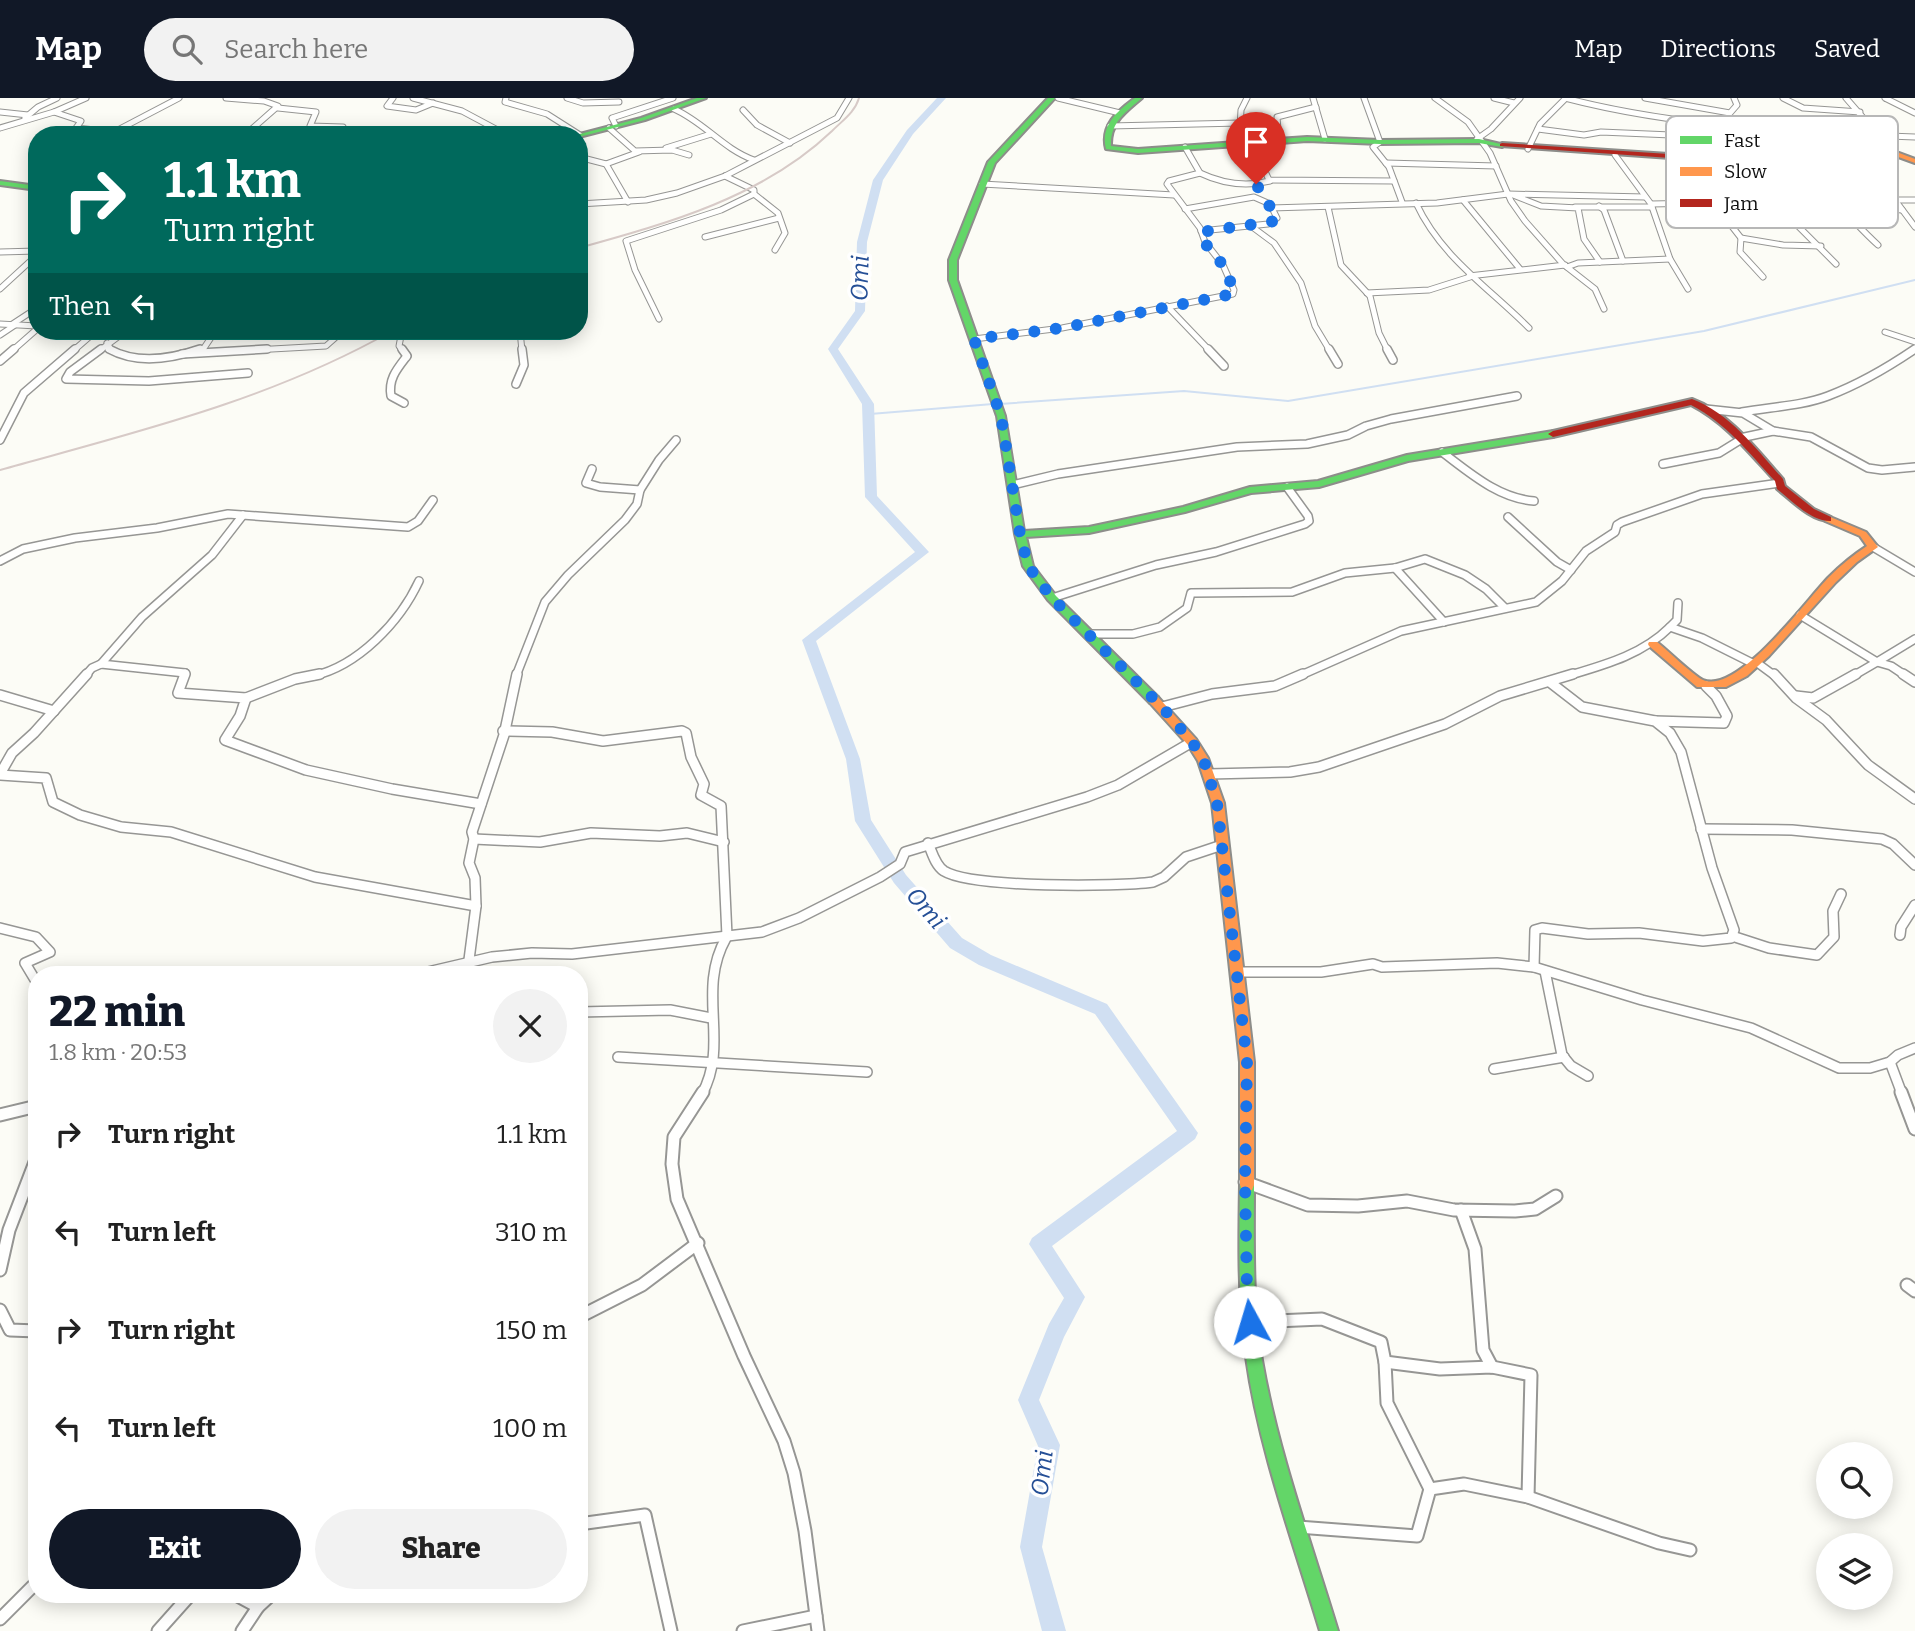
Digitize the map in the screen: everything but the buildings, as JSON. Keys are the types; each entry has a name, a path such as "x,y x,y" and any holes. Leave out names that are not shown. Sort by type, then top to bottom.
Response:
{"main road":[{"path":"588,133 612,127 673,103 703,98"},
{"path":"1052,98 992,162 952,269 953,280 1001,416 1020,534 1028,566 1052,598 1162,707 1192,742 1209,774 1217,803 1247,1062 1245,1182 1250,1322 1263,1404 1329,1631"},
{"path":"1139,98 1120,113 1110,126 1107,147 1138,151 1325,139 1380,142 1436,139 1478,140 1528,149 1666,157"},
{"path":"1898,155 1915,161"},
{"path":"0,183 28,187"},
{"path":"1020,534 1089,530 1185,509 1250,490 1319,484 1378,466 1442,452 1542,436 1686,401 1706,409 1740,439 1780,483 1780,487 1812,512 1861,534 1873,547 1851,559 1756,663 1729,683 1706,686 1653,644"}],"street":[{"path":"0,128 26,117 57,98"},
{"path":"0,112 26,117 54,112 86,98"},
{"path":"129,126 180,98"},
{"path":"226,98 266,100 275,103 278,108"},
{"path":"393,98 387,106 416,110 433,103"},
{"path":"413,98 462,111 490,126"},
{"path":"506,98 505,102 547,114 566,126"},
{"path":"567,98 583,103 619,100 627,102"},
{"path":"588,204 628,202 677,192 725,176 837,118 849,98"},
{"path":"1058,98 1120,113"},
{"path":"1247,98 1241,110 1239,144 1262,167 1270,181"},
{"path":"1313,98 1325,139"},
{"path":"1364,98 1380,142 1373,147 1386,163 1402,202"},
{"path":"1435,98 1468,122 1478,140 1490,153 1510,194 1537,235 1566,266 1595,289 1604,309"},
{"path":"1494,98 1514,103"},
{"path":"1478,140 1520,98"},
{"path":"1528,149 1538,129 1565,98 1613,110 1666,117"},
{"path":"1645,98 1732,112 1737,105 1734,98"},
{"path":"1783,98 1803,108 1860,112"},
{"path":"1885,98 1915,113"},
{"path":"1833,109 1848,100 1863,116"},
{"path":"639,152 612,127 612,118 644,106 673,103 739,156 754,160"},
{"path":"636,104 644,106"},
{"path":"1685,116 1686,106"},
{"path":"1279,143 1277,117 1316,107"},
{"path":"256,126 278,108 316,112 310,126"},
{"path":"743,110 749,118 776,137 790,143"},
{"path":"54,112 81,121 77,126"},
{"path":"1110,126 1240,123"},
{"path":"1538,129 1584,135 1601,132 1666,135"},
{"path":"588,159 606,164 639,152 662,149 711,134"},
{"path":"1185,147 1200,173 1217,182 1256,184 1270,181 1394,181"},
{"path":"662,149 689,155"},
{"path":"1615,155 1652,206 1670,259 1688,289"},
{"path":"1386,163 1496,166"},
{"path":"606,164 628,202"},
{"path":"974,339 1062,328 1233,294 1234,290 1223,265 1208,248 1201,232 1167,182 1200,173"},
{"path":"725,176 754,190 754,194 778,213 785,233 775,250"},
{"path":"982,184 1174,195"},
{"path":"1201,232 1276,221 1277,218 1256,184"},
{"path":"659,319 650,295 630,261 626,240 721,210 754,194"},
{"path":"1510,194 1541,206 1666,206"},
{"path":"1271,208 1416,203 1510,194 1645,197"},
{"path":"1185,209 1250,197 1264,199"},
{"path":"1463,200 1520,269"},
{"path":"1416,203 1426,226 1470,277 1494,293 1529,328"},
{"path":"1898,204 1915,227"},
{"path":"1575,206 1579,210 1584,239 1600,262"},
{"path":"1600,206 1604,210 1623,261"},
{"path":"1328,207 1339,258 1345,271 1367,293 1379,333 1392,360"},
{"path":"1898,210 1902,210"},
{"path":"705,237 779,218"},
{"path":"1251,226 1274,243 1301,283 1315,326 1338,363"},
{"path":"1734,228 1741,238 1740,252 1763,277"},
{"path":"1801,228 1836,264"},
{"path":"1859,228 1878,245"},
{"path":"1741,238 1783,245 1821,246"},
{"path":"0,252 28,253"},
{"path":"1367,293 1429,290 1470,277 1520,269 1578,263 1670,259"},
{"path":"0,289 28,263"},
{"path":"0,278 14,278"},
{"path":"1167,306 1224,366"},
{"path":"0,335 28,314"},
{"path":"0,324 28,326"},
{"path":"1885,332 1915,342"},
{"path":"0,361 28,335"},
{"path":"0,440 24,393 86,340"},
{"path":"112,340 70,372 66,379 149,381 248,373"},
{"path":"182,354 204,348 209,340"},
{"path":"107,343 109,351 131,358 156,358 182,354 326,346 333,340"},
{"path":"401,340 400,346 407,356 390,378 388,387 391,396 404,403"},
{"path":"516,384 524,365 521,340"},
{"path":"1740,412 1827,397 1855,383 1871,379 1915,349"},
{"path":"1012,485 1058,474 1237,447 1307,444 1348,435 1366,426 1391,419 1517,396"},
{"path":"1706,409 1747,414 1773,431"},
{"path":"1663,464 1720,453 1740,439 1773,431 1811,437 1868,468 1882,470 1915,467"},
{"path":"467,966 476,906 475,878 469,863 474,839 473,826 492,774 513,685 535,623 545,602 568,575 625,520 637,504 640,490 659,460 676,440"},
{"path":"1442,452 1481,481 1509,496 1534,501"},
{"path":"592,469 586,483 600,487 640,490"},
{"path":"1162,707 1212,694 1275,686 1401,631 1543,599 1586,551 1615,532 1617,525 1622,522 1702,494 1780,483"},
{"path":"1052,598 1130,572 1216,552 1305,524 1309,521 1308,516 1287,487"},
{"path":"0,561 23,549 96,534 157,528 228,514 408,527 418,521 433,500"},
{"path":"243,515 222,548 124,634 101,664 92,668 12,753 0,774 46,778 53,802 80,815 121,827 171,832 315,877 476,906"},
{"path":"1508,517 1557,562 1571,570"},
{"path":"1873,547 1915,572"},
{"path":"1087,634 1130,635 1148,631 1168,622 1177,611 1187,608 1191,593 1292,592 1345,573 1395,568 1421,559 1465,575 1486,589 1505,608"},
{"path":"1395,568 1444,622"},
{"path":"101,664 185,673 178,692 204,697 260,696 294,678 322,674 349,659 387,627 415,591 419,581"},
{"path":"1209,774 1290,772 1319,767 1445,724 1500,696 1551,683 1653,644 1677,620 1678,603"},
{"path":"1800,615 1857,652 1891,666 1915,682"},
{"path":"1670,627 1702,638 1768,668 1796,698 1826,720 1868,765 1915,799"},
{"path":"1796,698 1797,695 1813,698 1891,656 1897,648 1915,639"},
{"path":"1551,683 1582,707 1655,721 1724,723 1727,716 1706,686"},
{"path":"0,695 54,711"},
{"path":"246,698 240,716 225,740 306,771 481,804"},
{"path":"1655,721 1670,733 1681,752 1701,829 1734,930 1732,936"},
{"path":"503,731 552,732 603,741 682,731 685,733 691,757 702,777 704,784 701,796 721,806 726,937 717,950 713,968 713,1063 708,1083 698,1102 676,1131 673,1150 677,1199 744,1356 784,1441 794,1474 805,1531 818,1631"},
{"path":"448,966 467,961 546,952 572,954 762,932 782,925 880,877 900,864 905,852 1087,797 1118,785 1192,742"},
{"path":"1701,829 1825,832 1882,839 1893,844 1915,865"},
{"path":"474,839 540,842 591,833 660,836 687,833 724,842"},
{"path":"928,843 943,870 954,876 1003,883 1093,886 1150,883 1166,877 1184,857 1222,845"},
{"path":"1534,967 1535,930 1542,928 1588,934 1639,933 1703,941 1716,941 1732,936 1769,948 1817,955 1834,937 1833,911 1841,894"},
{"path":"1900,935 1900,927 1915,905"},
{"path":"0,928 36,937 50,952 25,963 28,968"},
{"path":"1237,972 1321,972 1340,966 1373,964 1382,967 1497,963 1534,967 1642,1000 1751,1028 1839,1068 1870,1068 1890,1062 1898,1055 1915,1048"},
{"path":"1545,971 1546,990 1556,1029 1556,1043 1570,1065 1588,1076"},
{"path":"588,1012 670,1010 711,1018"},
{"path":"1494,1069 1525,1066 1564,1057"},
{"path":"618,1058 867,1072"},
{"path":"1890,1062 1915,1129"},
{"path":"0,1115 28,1108"},
{"path":"0,1270 9,1230 28,1180"},
{"path":"1245,1182 1308,1205 1358,1206 1407,1201 1461,1210 1535,1209 1556,1196"},
{"path":"1461,1210 1475,1250 1483,1350 1492,1367"},
{"path":"588,1313 621,1300 659,1276 698,1243"},
{"path":"0,1310 5,1331 28,1331"},
{"path":"1250,1322 1322,1319 1381,1342 1387,1403 1430,1489 1417,1536 1298,1527"},
{"path":"1385,1363 1440,1369 1492,1367 1531,1376 1528,1497"},
{"path":"1430,1489 1464,1484 1528,1497 1659,1544 1690,1550"},
{"path":"588,1523 645,1515 671,1631"},
{"path":"0,1619 28,1591"},
{"path":"158,1631 183,1603"},
{"path":"251,1603 258,1607"},
{"path":"242,1631 262,1603"},
{"path":"743,1631 816,1616"}],"waterway":[{"name":"Omi","path":"942,98 910,132 878,180 862,242 860,311 833,349 868,404 871,497 923,552 809,640 853,759 863,821 900,879 956,943 985,960 1101,1009 1189,1133 1039,1244 1075,1297 1056,1331 1028,1400 1049,1445 1031,1547 1054,1631"},
{"path":"1000,404 1184,391 1288,401 1704,331 1915,280"},
{"path":"870,414 993,404"}],"railway":[{"path":"588,245 713,205 776,174 832,131 855,108 859,98"},
{"path":"0,470 151,428 249,396 298,377 375,340"}],"traffic: fast":[{"path":"588,133 643,119 703,98"},
{"path":"1052,98 992,162 953,260 953,280 1001,416 1020,534 1028,566 1052,598 1154,700"},
{"path":"1139,98 1120,113 1111,125 1107,139 1108,148 1138,151 1307,139 1380,142 1479,141 1502,145"},
{"path":"0,183 28,187"},
{"path":"1020,534 1089,530 1185,509 1250,490 1319,484 1407,458 1553,434"},
{"path":"1247,1185 1248,1294 1254,1360 1278,1462 1329,1631"}],"traffic: slow":[{"path":"1898,155 1915,161"},
{"path":"1653,644 1701,684 1722,684 1743,673 1766,654 1832,579 1853,559 1873,547 1863,534 1828,519"},
{"path":"1154,700 1192,742 1204,761 1218,803 1247,1062 1247,1185"}],"traffic: jam":[{"path":"1502,145 1666,156"},
{"path":"1553,434 1692,402 1729,426 1780,481 1780,487 1811,511 1828,519"}],"route":[{"path":"1250,1322 1245,1182 1247,1062 1217,803 1211,780 1204,761 1192,742 1162,707 1087,634 1033,576 1024,554 1001,416 974,339 1062,328 1233,294 1234,290 1223,265 1208,248 1201,232 1276,221 1270,204 1256,184"}]}
